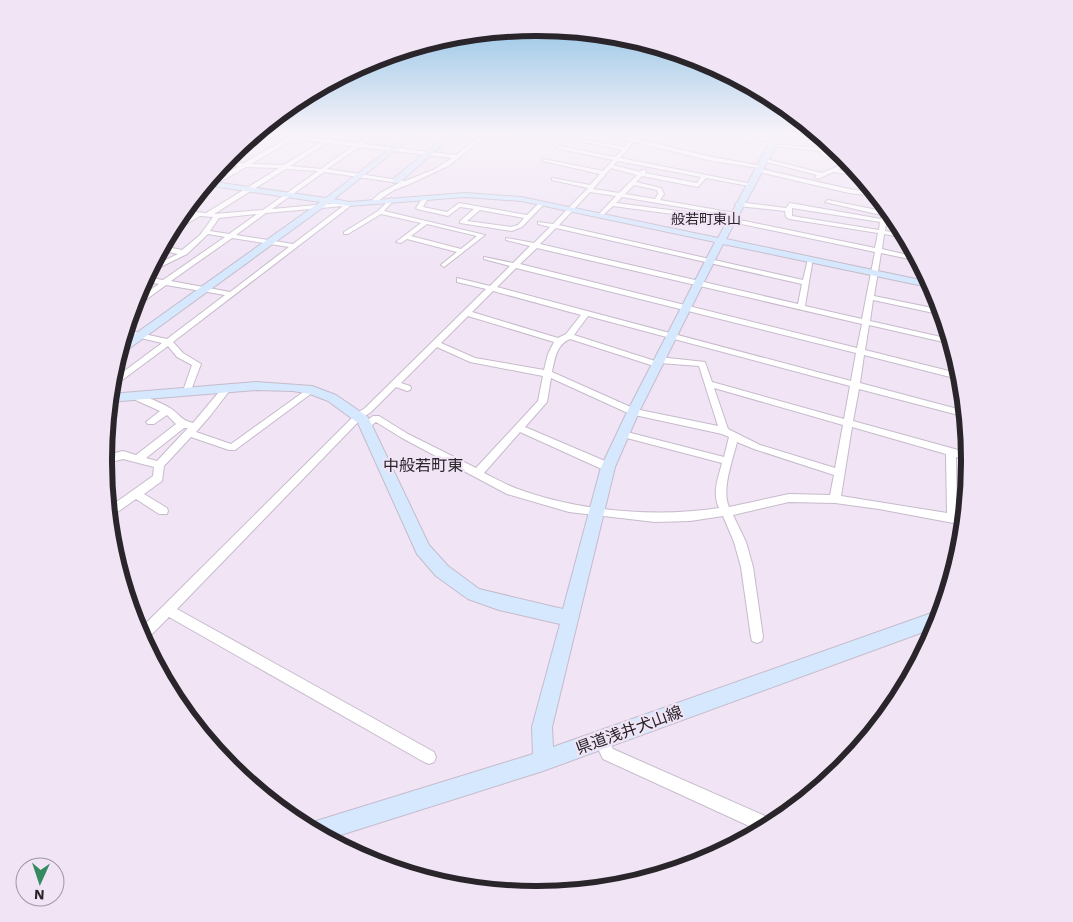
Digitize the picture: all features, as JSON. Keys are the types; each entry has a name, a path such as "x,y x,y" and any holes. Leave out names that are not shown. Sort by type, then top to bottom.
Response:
{"street":[{"path":"206,216 273,176"},
{"path":"145,297 314,176"},
{"path":"359,176 408,183"},
{"path":"128,345 359,176"},
{"path":"396,181 402,176"},
{"path":"373,202 382,194 425,176"},
{"path":"147,631 362,421 395,384 536,246 601,176"},
{"path":"602,215 639,176"},
{"path":"651,176 698,185 704,176"},
{"path":"704,176 749,184"},
{"path":"543,760 542,727 568,618 608,467 633,412 753,176"},
{"path":"790,176 808,182 866,194"},
{"path":"808,182 823,176"},
{"path":"554,179 621,196 657,201 908,257"},
{"path":"634,183 659,189 661,194 657,201"},
{"path":"214,185 350,204"},
{"path":"820,210 828,202 849,191"},
{"path":"191,215 217,216 464,195 502,196 602,215 922,283"},
{"path":"488,210 502,196"},
{"path":"425,198 419,208 448,214 459,205 528,217"},
{"path":"346,233 380,212 391,200"},
{"path":"828,202 881,213"},
{"path":"478,209 462,222 512,229 520,226 542,203"},
{"path":"120,379 350,204"},
{"path":"613,204 731,218"},
{"path":"738,204 788,210"},
{"path":"882,214 820,210 790,205 788,210 789,217 895,234"},
{"path":"380,212 482,235 444,265"},
{"path":"184,224 197,216"},
{"path":"160,265 198,244 217,216"},
{"path":"835,500 869,297 885,218"},
{"path":"399,242 425,223"},
{"path":"540,223 806,283"},
{"path":"207,232 295,246"},
{"path":"406,237 462,251"},
{"path":"508,239 944,340"},
{"path":"169,250 185,253"},
{"path":"486,258 952,375"},
{"path":"801,307 811,259"},
{"path":"153,280 231,294"},
{"path":"460,280 958,412"},
{"path":"869,297 934,311"},
{"path":"466,313 560,341"},
{"path":"478,473 542,402 552,354 560,341 569,336 586,313"},
{"path":"131,333 169,342 180,355 196,364 187,391"},
{"path":"569,336 658,362 702,364 729,434 727,461 720,491 725,511 740,542 747,567 757,637"},
{"path":"436,344 473,360 549,374 633,412 729,434 757,447 840,473"},
{"path":"395,384 407,388"},
{"path":"709,384 961,455"},
{"path":"117,397 276,386 312,390 332,398 362,421 424,549 435,566 466,590 499,601 568,618"},
{"path":"159,465 192,430 227,388"},
{"path":"134,396 167,410 182,424 192,430 232,448 312,390"},
{"path":"151,422 167,410"},
{"path":"362,421 376,418 405,436 511,491 548,503 618,515 655,518 690,517 789,498 835,500 879,505 957,520"},
{"path":"137,459 182,424"},
{"path":"520,428 608,467"},
{"path":"623,434 727,461"},
{"path":"951,452 952,519"},
{"path":"112,458 123,455 159,465"},
{"path":"115,509 158,478 159,465"},
{"path":"136,494 163,511"},
{"path":"167,610 429,757"},
{"name":"県道浅井犬山線","path":"325,829 543,760 930,622"},
{"path":"601,740 608,754 759,822"}],"district":[{"name":"般若町東山","path":"706,219"},
{"name":"中般若町東","path":"423,465"}]}
